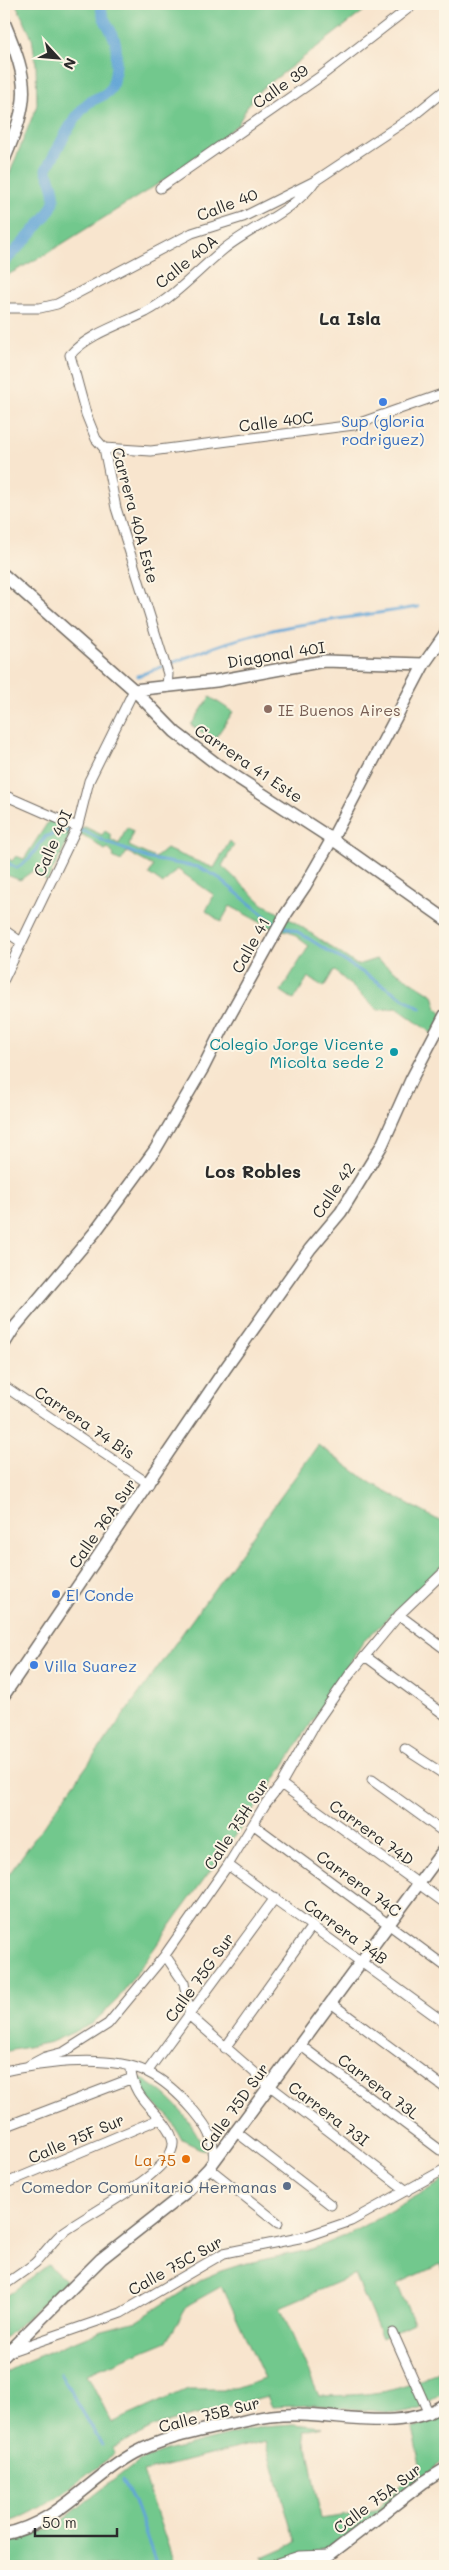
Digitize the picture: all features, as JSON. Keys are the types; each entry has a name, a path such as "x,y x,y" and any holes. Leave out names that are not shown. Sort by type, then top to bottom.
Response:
{"street":[{"name":"Calle 39","path":"160,188 321,76 414,4"},
{"path":"4,22 24,77 24,104 19,126 7,146 4,160"},
{"name":"Calle 40","path":"4,308 40,308 57,304 192,233 244,217 316,181 413,116 445,90"},
{"name":"Calle 40A","path":"70,355 74,349 105,331 148,311 183,286 223,250 302,197 316,181"},
{"name":"Carrera 40A Este","path":"70,355 86,414 96,439 104,448 116,508 168,674 168,687"},
{"name":"Calle 40C","path":"104,448 160,450 354,425 445,393"},
{"name":"Carrera 41 Este","path":"4,576 134,690 175,732 218,765 332,839 445,919"},
{"name":"Calle 41","path":"4,1344 95,1232 155,1150 203,1068 225,1024 286,914 306,886 424,664 445,634"},
{"name":"Diagonal 40I","path":"134,690 216,681 324,661 424,664"},
{"name":"Calle 40I","path":"4,979 77,828 89,781 134,690"},
{"path":"4,795 77,828"},
{"path":"4,930 21,942"},
{"name":"Calle 42","path":"225,1369 310,1249 341,1212 382,1145 410,1080 445,1015"},
{"name":"Calle 76A Sur","path":"4,1695 149,1484 225,1369"},
{"name":"Carrera 74 Bis","path":"4,1386 149,1484"},
{"name":"Calle 75H Sur","path":"28,2066 45,2057 64,2052 108,2024 165,1954 228,1865 266,1803 281,1784 315,1724 365,1656 400,1615 444,1575"},
{"path":"400,1615 445,1649"},
{"path":"365,1656 445,1715"},
{"path":"405,1749 445,1775"},
{"path":"372,1780 445,1833"},
{"name":"Carrera 74D","path":"281,1784 445,1903"},
{"name":"Carrera 74C","path":"254,1825 445,1966"},
{"name":"Calle 75D Sur","path":"7,2353 106,2255 185,2193 211,2165 445,1848"},
{"name":"Carrera 74B","path":"228,1865 445,2023"},
{"name":"Calle 75G Sur","path":"147,2072 275,1898"},
{"path":"225,2048 312,1926"},
{"path":"165,1954 184,1983 190,2016"},
{"path":"331,2004 445,2088"},
{"name":"Carrera 73I","path":"190,2016 270,2086 407,2191"},
{"name":"Carrera 73L","path":"300,2045 440,2150"},
{"path":"4,2071 28,2066 106,2062 147,2072 171,2087 205,2125 213,2139 211,2165 278,2223"},
{"path":"4,2285 36,2262 59,2235 150,2177 167,2158 173,2145 172,2139 159,2119 144,2103 130,2079 131,2067"},
{"path":"4,2127 130,2079"},
{"name":"Calle 75F Sur","path":"4,2184 159,2119"},
{"path":"235,2131 331,2205"},
{"name":"Calle 75C Sur","path":"7,2353 121,2313 224,2253 328,2229 351,2221 445,2170"},
{"path":"394,2333 429,2414"},
{"name":"Calle 75B Sur","path":"4,2534 42,2521 127,2457 162,2442 272,2416 301,2414 384,2421 408,2419 429,2414 445,2404"},
{"name":"Calle 75A Sur","path":"315,2566 424,2482 445,2469"},
{"name":"Calle 75A Sur","path":"268,2566 299,2556 329,2555"}],"green space":[{"path":"16,4 373,4 253,96 238,124 193,162 46,254 4,277 4,188 37,105 36,64 32,38"},
{"path":"210,697 233,712 214,740 191,725"},
{"path":"50,819 73,830 85,827 102,835 105,831 111,835 111,840 119,844 127,827 133,831 129,846 155,858 166,849 214,868 230,841 234,845 222,866 263,904 296,923 357,965 376,959 433,995 437,1009 445,1018 445,1043 397,1008 378,1010 334,970 324,987 308,977 294,1000 281,991 309,946 289,931 273,929 230,906 221,922 206,911 214,895 177,869 163,884 149,874 153,866 127,852 121,861 113,857 114,855 108,848 105,850 83,835 71,835 47,881 34,870 20,880 4,874 4,856 12,861 16,856 24,859"},
{"path":"318,1445 371,1483 445,1524 445,1563 363,1642 269,1789 117,2000 92,2024 51,2042 4,2052 4,1881"},
{"path":"135,2075 157,2089 177,2107 193,2127 205,2151 182,2140 169,2116 143,2096"},
{"path":"445,2180 445,2274 441,2264 397,2284 414,2323 382,2338 355,2275 280,2307 319,2396 370,2394 399,2388 414,2383 445,2367 445,2392 420,2409 397,2413 315,2405 272,2407 267,2396 156,2426 113,2448 115,2454 47,2504 18,2519 4,2523 4,2373 27,2361 99,2331 137,2321 202,2279 221,2271 243,2264 309,2250 349,2234","holes":["222,2286 265,2379 234,2389 188,2389 112,2423 87,2374 167,2341 188,2305"]},
{"path":"48,2265 66,2281 4,2339 4,2298"},
{"path":"445,2416 445,2460 403,2491 385,2510 306,2566 267,2566 263,2557 295,2543 266,2441 143,2472 175,2566 4,2566 4,2542 51,2529 138,2461 166,2451 265,2426 293,2424 322,2427 304,2431 321,2519 375,2511 420,2465 412,2428"}],"waterway":[{"path":"4,262 38,226 53,204 54,191 46,170 69,128 86,105 106,94 113,84 116,67 116,46 101,10 101,4"},
{"path":"138,676 241,638 305,624 418,607"},
{"path":"4,861 17,868 29,859 45,837 62,831 84,831 106,842 150,859 198,867 216,876 271,921 277,923"},
{"path":"283,926 298,932 421,1009"},
{"path":"60,2373 102,2445"},
{"path":"123,2481 134,2501 157,2566"}],"place":[{"name":"Sup (gloria rodriguez)","path":"383,402"},
{"name":"IE Buenos Aires","path":"268,709"},
{"name":"Colegio Jorge Vicente Micolta sede 2","path":"394,1052"},
{"name":"El Conde","path":"56,1594"},
{"name":"Villa Suarez","path":"34,1665"},
{"name":"La 75","path":"186,2159"},
{"name":"Comedor Comunitario Hermanas","path":"287,2186"}],"district":[{"name":"La Isla","path":"350,318"},
{"name":"Los Robles","path":"253,1171"}]}
